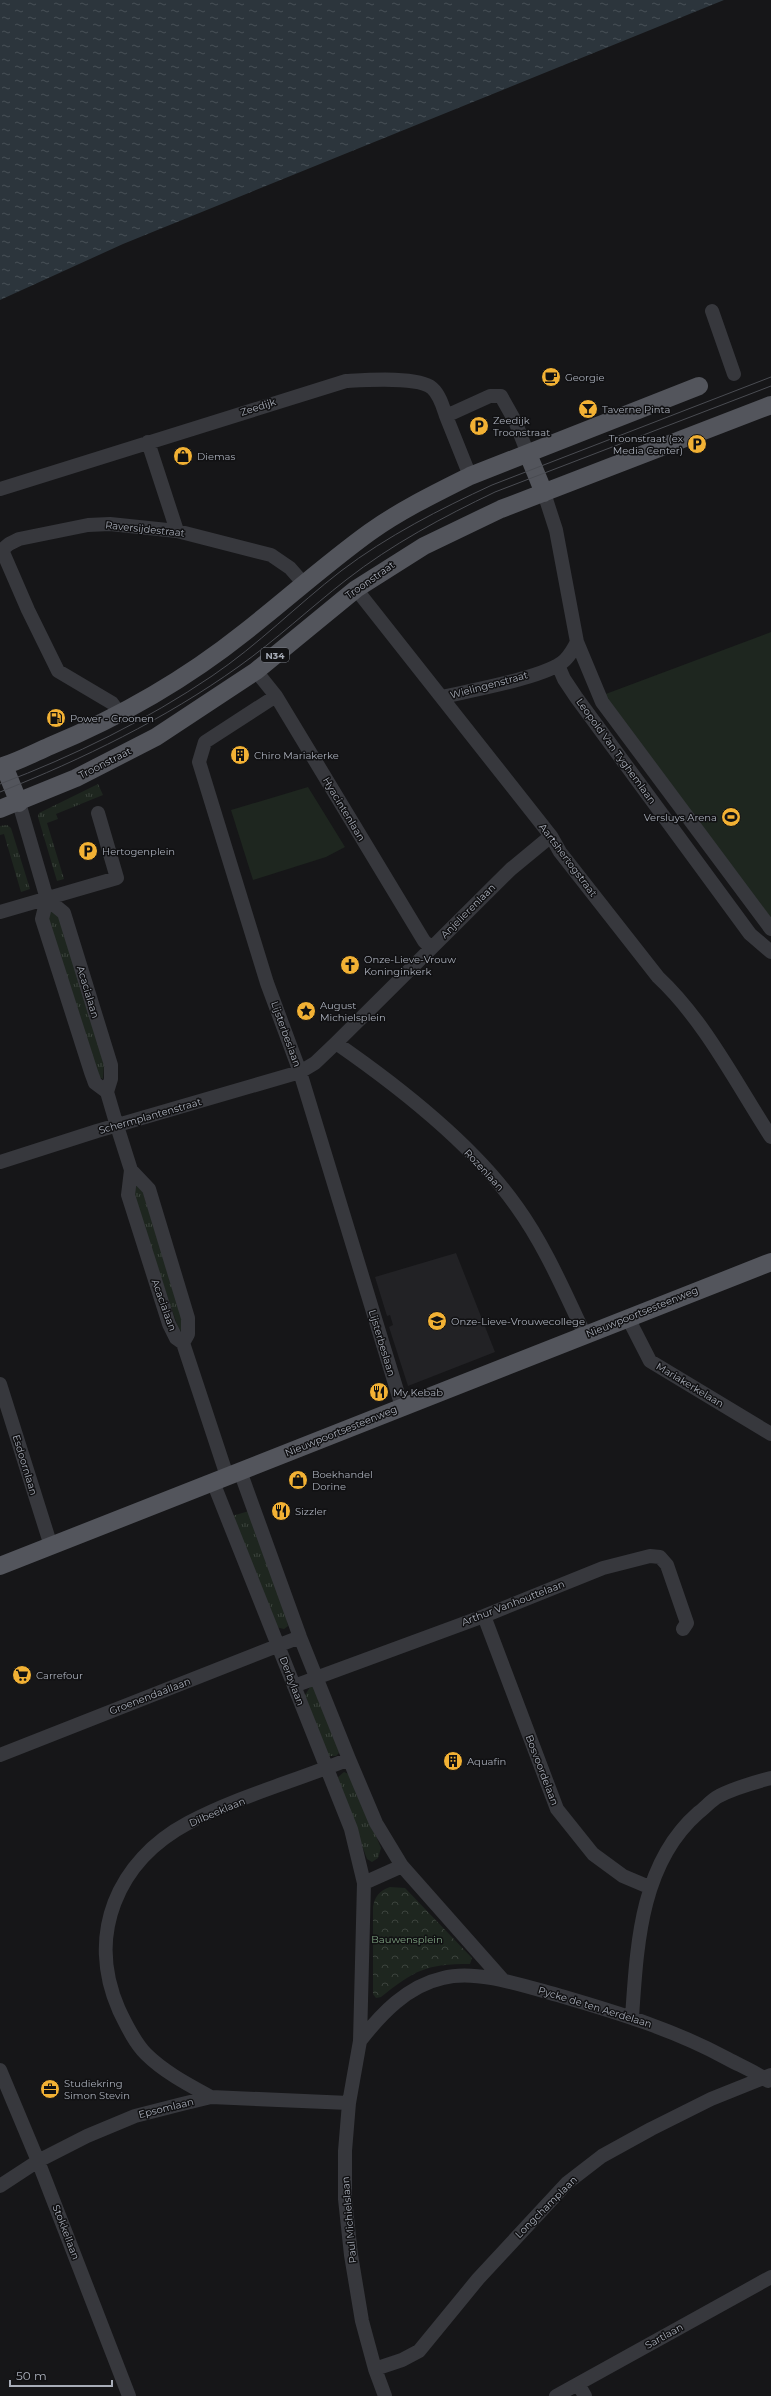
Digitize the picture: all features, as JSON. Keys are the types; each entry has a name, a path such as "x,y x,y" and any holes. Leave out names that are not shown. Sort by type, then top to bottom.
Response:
{"main road":[{"path":"19,803 2,766 120,714 201,665 245,633 371,531 402,512 470,476 699,386"},
{"name":"Troonstraat","path":"0,809 19,803 96,769 156,737 256,671 356,589 424,546 501,509 771,405"},
{"path":"528,454 544,493"},
{"name":"Nieuwpoortsesteenweg","path":"0,1566 771,1262"}],"street":[{"path":"712,311 734,374"},
{"name":"Zeedijk","path":"0,489 346,381 418,382 432,388 438,396 470,476"},
{"path":"446,416 490,396 501,396 515,421 528,454"},
{"path":"148,442 177,531"},
{"name":"Leopold Van Tyghemlaan","path":"544,493 556,530 577,642 602,702 771,929"},
{"name":"Raversijdestraat","path":"1,550 19,539 88,525 110,524 177,531 271,555 290,568 304,584"},
{"path":"1,550 58,671 112,703 120,714"},
{"name":"Aartshertogstraat","path":"356,589 551,836 560,852 658,977 676,994 732,1074 769,1132"},
{"path":"558,665 565,660 577,642"},
{"name":"Leopold Van Tyghemlaan","path":"558,665 564,679 576,697 750,934 771,952"},
{"name":"Wielingenstraat","path":"442,697 512,681 558,665"},
{"name":"Hyacintenlaan","path":"256,671 276,696 424,941 431,948"},
{"name":"Lijsterbeslaan","path":"276,696 216,733 205,742 199,762 268,983 300,1072 402,1407"},
{"path":"19,803 47,899"},
{"path":"0,912 117,878 98,813"},
{"name":"Anjelierenlaan","path":"300,1072 315,1063 511,869 551,836"},
{"name":"Acacialaan","path":"107,1092 96,1083 91,1072 42,919 47,899 64,913 69,928 110,1065 111,1079 107,1092 131,1170 128,1195 169,1324 176,1338 184,1343 226,1477"},
{"name":"Rozenlaan","path":"336,1043 383,1076 429,1114 482,1166 517,1206 544,1251 585,1335"},
{"name":"Schermplantenstraat","path":"0,1162 300,1072"},
{"name":"Acacialaan","path":"131,1170 149,1189 161,1227 188,1318 188,1334 184,1343"},
{"name":"Mariakerkelaan","path":"628,1318 650,1361 771,1434"},
{"name":"Esdoornlaan","path":"0,1384 51,1546"},
{"path":"226,1477 300,1637 315,1677 376,1823 402,1866 502,1980"},
{"name":"Derbylaan","path":"226,1477 278,1645 351,1829 364,1883"},
{"name":"Arthur Vanhouttelaan","path":"294,1686 484,1616 603,1568 650,1556 660,1557 667,1565 687,1623 683,1629"},
{"name":"Bosvoordelaan","path":"484,1616 557,1809 593,1854 623,1876 649,1887"},
{"name":"Groenendaallaan","path":"0,1755 300,1637"},
{"name":"Dilbeeklaan","path":"211,2097 179,2079 146,2053 125,2024 112,1994 105,1966 106,1931 116,1897 135,1866 154,1847 188,1824 349,1759"},
{"path":"632,2017 636,1949 649,1887 665,1854 684,1825 718,1796 745,1785 771,1778"},
{"path":"360,2041 364,1883 402,1866"},
{"path":"360,2041 379,2016 407,1994 429,1983 456,1976 502,1980"},
{"name":"Pycke de ten Aerdelaan","path":"502,1980 632,2017 693,2040 768,2079"},
{"name":"Paul Michielslaan","path":"360,2041 349,2103 345,2151 345,2199 351,2255 379,2393"},
{"name":"Stokkellaan","path":"0,2070 38,2161 129,2396"},
{"name":"Longchamplaan","path":"375,2369 402,2360 419,2350 529,2223 567,2183 602,2156 684,2112 768,2079"},
{"name":"Epsomlaan","path":"0,2186 38,2161 87,2136 135,2116 211,2097 349,2103"},
{"name":"Sartlaan","path":"556,2396 582,2390 771,2277"}],"shaded area":[{"name":"Onze-Lieve-Vrouwecollege","path":"456,1253 495,1352 408,1386 389,1327 393,1325 390,1315 387,1316 375,1277"}],"green space":[{"name":"Versluys Arena","path":"771,632 771,923 603,695"},
{"path":"98,784 103,795 56,814 58,819 47,823 64,879 57,881 38,817 39,813"},
{"path":"308,787 345,847 326,857 253,880 231,810"},
{"path":"7,825 11,828 30,889 21,892 4,834 0,835 0,826"},
{"path":"49,906 58,913 104,1063 103,1079 99,1077 49,923"},
{"path":"133,1180 141,1186 183,1321 180,1333 132,1193"},
{"path":"249,1511 282,1598 288,1626 284,1629 276,1627 232,1516"},
{"path":"310,1687 314,1687 340,1752 336,1756 328,1756 304,1697"},
{"path":"344,1772 351,1775 381,1848 378,1858 372,1862 367,1859 337,1778"},
{"name":"Bauwensplein","path":"390,1887 405,1888 472,1958 470,1964 442,1965 422,1970 403,1980 381,1997 376,1998 373,1994 373,1907 378,1894"}],"water":[{"path":"0,0 724,0 123,244 0,300"}],"tram line":[{"path":"0,784 55,762 162,708 229,664 325,584 359,558 395,535 434,514 492,485 771,377"},
{"path":"0,792 93,752 182,704 252,657 363,567 418,532 456,511 495,492 771,386"}],"place":[{"name":"Georgie","path":"551,377"},
{"name":"Taverne Pinta","path":"588,409"},
{"name":"Zeedijk Troonstraat","path":"479,426"},
{"name":"Troonstraat (ex Media Center)","path":"697,444"},
{"name":"Diemas","path":"183,456"},
{"name":"Power - Croonen","path":"56,718"},
{"name":"Chiro Mariakerke","path":"240,755"},
{"name":"Versluys Arena","path":"731,817"},
{"name":"Hertogenplein","path":"88,851"},
{"name":"Onze-Lieve-Vrouw Koninginkerk","path":"350,965"},
{"name":"August Michielsplein","path":"306,1011"},
{"name":"Onze-Lieve-Vrouwecollege","path":"437,1321"},
{"name":"My Kebab","path":"379,1392"},
{"name":"Boekhandel Dorine","path":"298,1480"},
{"name":"Sizzler","path":"281,1511"},
{"name":"Carrefour","path":"22,1675"},
{"name":"Aquafin","path":"453,1761"},
{"name":"Studiekring Simon Stevin","path":"50,2089"}]}
